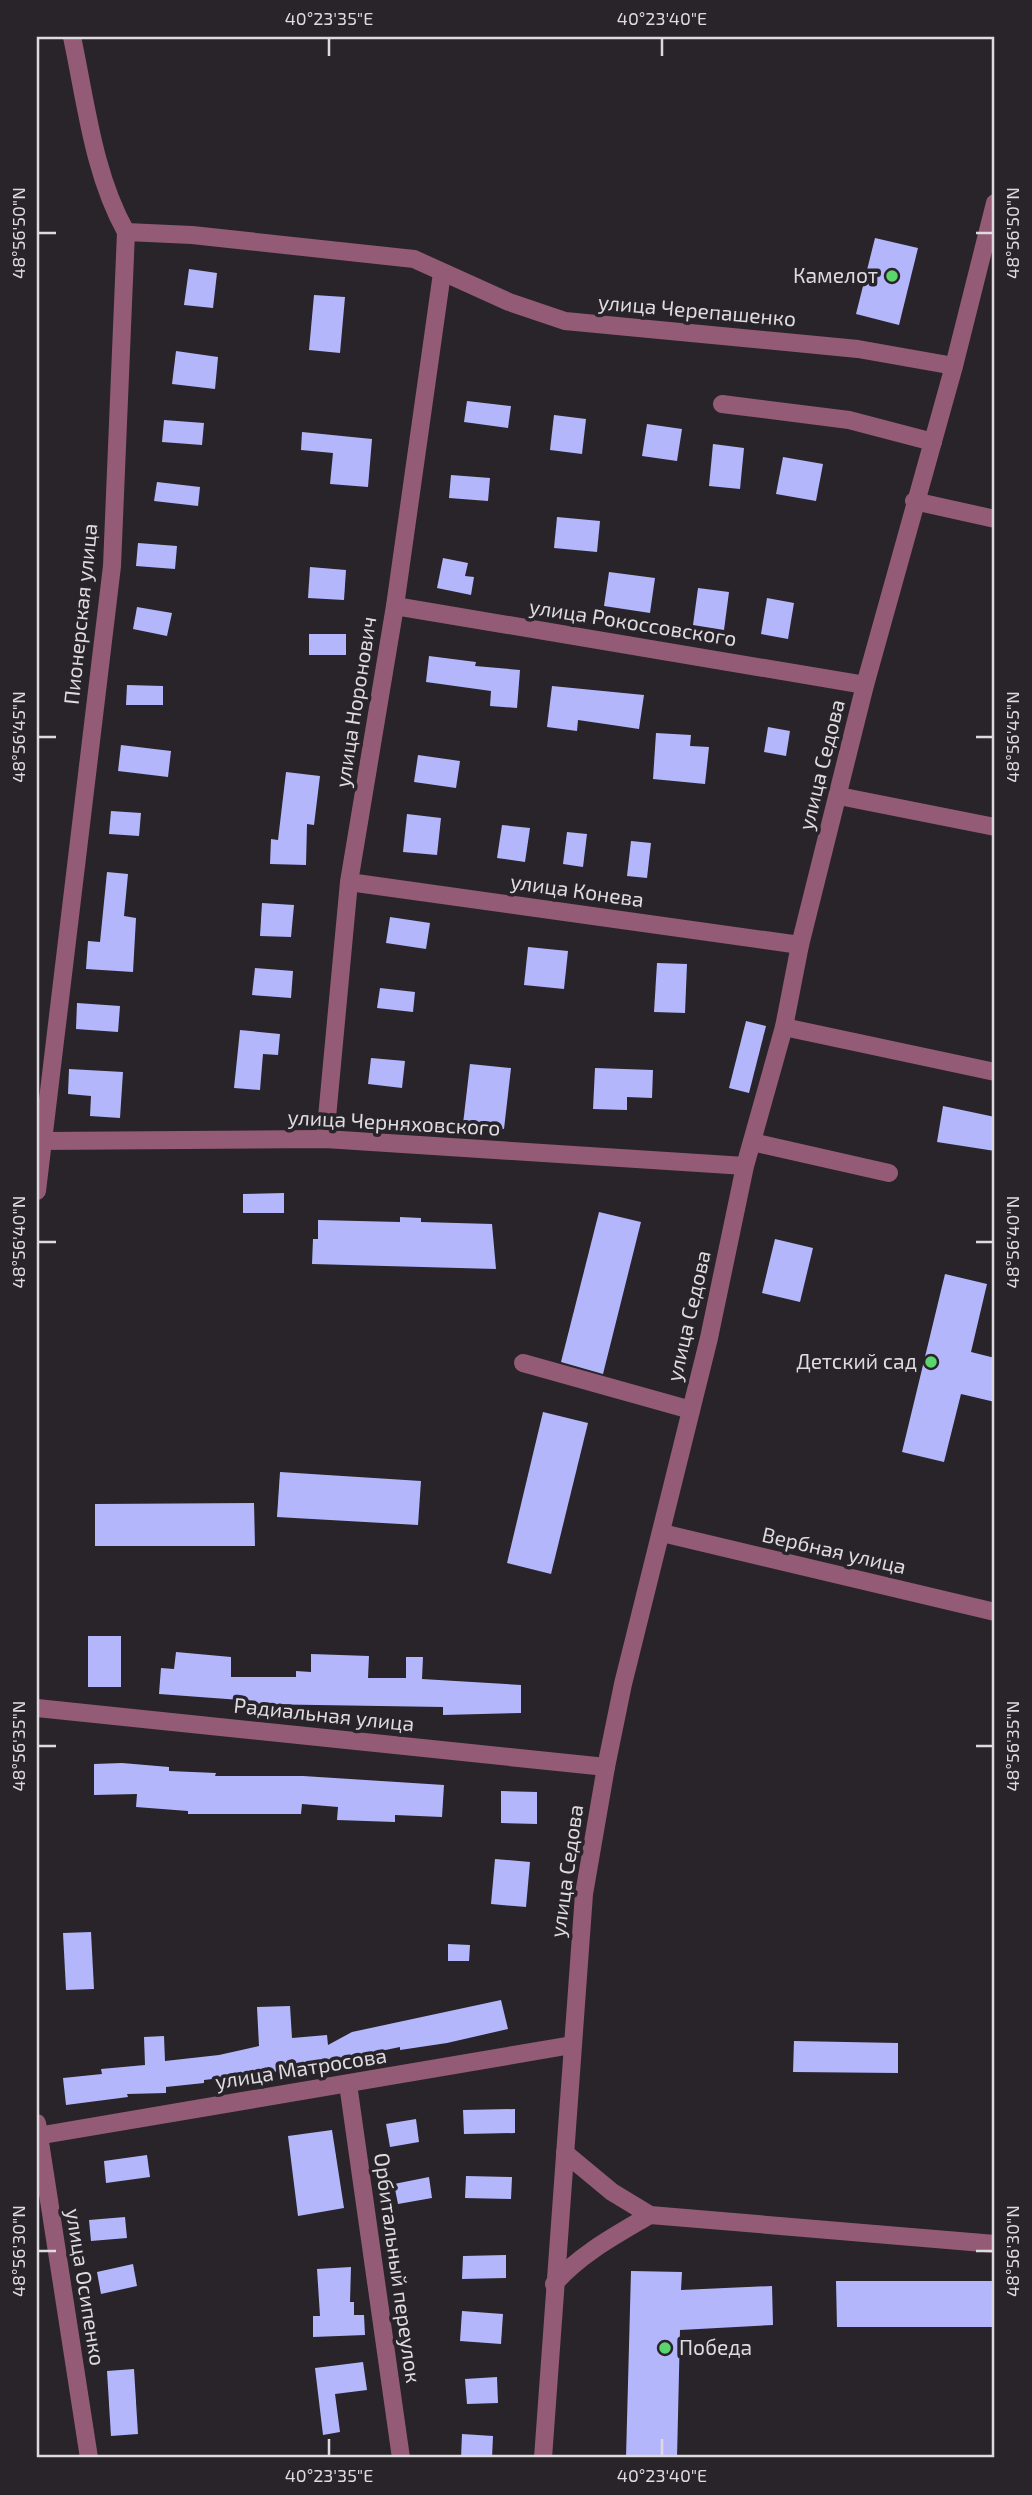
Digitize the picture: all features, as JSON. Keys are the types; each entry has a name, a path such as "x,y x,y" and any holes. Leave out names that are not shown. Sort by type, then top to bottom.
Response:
{"street":[{"path":"72,37 102,178 126,232"},
{"name":"улица Седова","path":"542,2458 584,1894 606,1767 623,1684 691,1410 745,1166 784,1027 800,945 865,685 914,502 989,252 995,203"},
{"name":"улица Черепашенко","path":"126,232 192,235 414,259 509,302 565,321 858,349 954,366"},
{"name":"Пионерская улица","path":"37,1191 112,566 126,232"},
{"name":"улица Норонович","path":"325,1139 349,881 395,606 442,273"},
{"path":"722,404 849,421 933,442"},
{"path":"914,502 995,519"},
{"name":"улица Рокоссовского","path":"395,606 865,685"},
{"path":"839,796 995,827"},
{"name":"улица Конева","path":"349,881 800,945"},
{"path":"784,1027 995,1072"},
{"name":"улица Черняховского","path":"41,1141 325,1139 745,1166"},
{"path":"752,1142 888,1173"},
{"path":"523,1363 691,1410"},
{"name":"Вербная улица","path":"662,1533 995,1612"},
{"name":"Радиальная улица","path":"37,1708 606,1767"},
{"name":"улица Матросова","path":"37,2131 348,2084 572,2045"},
{"name":"Орбитальный переулок","path":"348,2084 401,2458"},
{"name":"улица Осипенко","path":"37,2131 89,2458"},
{"path":"565,2153 612,2192 650,2215 995,2244"},
{"path":"554,2284 565,2271 597,2247 650,2215"}],"building":[{"path":"875,238 918,248 899,325 856,314"},
{"path":"189,269 217,273 213,308 184,305"},
{"path":"314,295 345,297 340,353 309,350"},
{"path":"176,351 218,357 215,389 172,384"},
{"path":"467,401 511,406 508,428 464,422"},
{"path":"554,415 586,419 582,454 550,450"},
{"path":"164,420 204,423 202,445 162,442"},
{"path":"647,424 682,429 677,461 642,456"},
{"path":"302,432 372,439 368,487 330,484 333,453 301,450"},
{"path":"713,444 744,448 740,489 709,486"},
{"path":"783,457 823,464 816,501 776,494"},
{"path":"451,475 490,478 488,501 449,498"},
{"path":"157,482 200,487 198,506 154,501"},
{"path":"557,517 600,521 597,552 554,548"},
{"path":"138,543 177,546 175,569 136,566"},
{"path":"443,558 468,563 465,576 474,577 471,595 437,588"},
{"path":"310,567 346,570 344,600 308,598"},
{"path":"609,572 655,578 650,613 604,606"},
{"path":"698,588 729,592 724,630 693,625"},
{"path":"767,598 794,603 788,639 761,634"},
{"path":"137,607 172,613 167,636 133,629"},
{"path":"309,634 346,634 346,655 309,655"},
{"path":"429,656 476,662 475,666 520,670 517,708 490,706 491,691 426,682"},
{"path":"127,685 163,686 163,705 126,705"},
{"path":"552,686 644,695 639,729 578,720 577,731 547,727"},
{"path":"768,727 790,731 786,756 764,752"},
{"path":"656,733 691,735 690,746 709,747 705,784 653,779"},
{"path":"121,745 171,751 168,777 118,771"},
{"path":"418,755 460,761 456,788 414,782"},
{"path":"286,772 320,776 314,825 307,824 306,865 270,864 271,839 278,840"},
{"path":"111,811 141,813 139,836 109,834"},
{"path":"407,814 441,818 437,855 403,852"},
{"path":"502,825 530,828 525,862 497,858"},
{"path":"567,832 587,834 583,867 563,864"},
{"path":"631,841 651,843 647,878 627,876"},
{"path":"107,872 128,874 124,916 136,918 133,972 86,969 88,941 100,942"},
{"path":"262,903 294,905 291,937 260,936"},
{"path":"390,917 430,923 426,949 386,943"},
{"path":"528,947 568,951 564,989 524,985"},
{"path":"657,963 687,964 685,1013 654,1012"},
{"path":"255,968 293,971 291,998 252,995"},
{"path":"380,988 415,992 413,1012 377,1008"},
{"path":"77,1003 120,1006 118,1032 76,1029"},
{"path":"746,1021 766,1026 749,1093 729,1088"},
{"path":"240,1030 280,1034 278,1055 263,1054 260,1090 234,1088"},
{"path":"371,1058 405,1061 402,1088 368,1084"},
{"path":"470,1064 511,1068 504,1129 463,1124"},
{"path":"595,1068 653,1070 652,1098 627,1097 627,1110 593,1109"},
{"path":"69,1069 123,1072 120,1118 90,1116 91,1096 68,1094"},
{"path":"943,1106 995,1117 995,1151 937,1142"},
{"path":"284,1193 284,1213 243,1213 243,1194"},
{"path":"599,1212 641,1222 603,1374 561,1362"},
{"path":"400,1217 421,1218 421,1222 492,1224 496,1269 312,1264 313,1239 318,1239 318,1220 400,1222"},
{"path":"775,1239 813,1248 800,1302 762,1293"},
{"path":"945,1274 987,1284 971,1352 995,1358 995,1402 961,1394 944,1462 902,1452"},
{"path":"543,1412 588,1423 551,1574 507,1563"},
{"path":"280,1472 421,1481 418,1525 277,1517"},
{"path":"254,1503 255,1546 95,1546 95,1504"},
{"path":"88,1636 121,1636 121,1687 88,1687"},
{"path":"176,1652 231,1657 231,1677 296,1677 296,1671 311,1672 311,1654 369,1656 368,1678 406,1678 406,1657 423,1657 422,1679 521,1685 521,1713 443,1715 443,1707 254,1704 254,1701 159,1694 161,1668 174,1669"},
{"path":"122,1763 169,1767 169,1771 216,1773 215,1776 303,1776 444,1785 442,1817 395,1815 395,1822 337,1820 338,1807 302,1804 301,1814 188,1814 188,1811 136,1807 137,1794 94,1795 94,1764"},
{"path":"501,1791 537,1792 537,1824 501,1823"},
{"path":"495,1859 530,1862 526,1907 491,1904"},
{"path":"91,1932 94,1989 66,1990 63,1933"},
{"path":"448,1944 470,1945 469,1961 448,1961"},
{"path":"501,2000 508,2029 447,2043 400,2050 400,2047 293,2069 292,2065 280,2066 280,2071 166,2087 166,2093 127,2094 128,2097 66,2105 63,2078 102,2074 101,2069 145,2065 144,2037 164,2036 165,2061 219,2055 259,2046 257,2007 290,2006 292,2038 327,2035 328,2045 352,2032"},
{"path":"794,2041 898,2043 898,2073 793,2072"},
{"path":"515,2109 515,2133 464,2134 463,2110"},
{"path":"416,2119 419,2142 390,2147 386,2124"},
{"path":"332,2130 344,2208 298,2216 288,2136"},
{"path":"147,2155 150,2177 106,2183 104,2161"},
{"path":"466,2176 512,2177 511,2199 465,2198"},
{"path":"429,2177 432,2198 398,2204 394,2184"},
{"path":"125,2217 127,2238 91,2241 89,2220"},
{"path":"506,2255 506,2278 462,2279 463,2256"},
{"path":"133,2264 137,2286 101,2294 97,2272"},
{"path":"351,2267 350,2302 354,2302 354,2315 364,2315 365,2335 313,2337 313,2316 320,2316 317,2269"},
{"path":"631,2271 682,2272 681,2290 772,2286 773,2325 680,2330 677,2458 626,2458"},
{"path":"836,2281 995,2281 995,2327 837,2327"},
{"path":"462,2311 503,2314 501,2344 460,2341"},
{"path":"363,2362 367,2390 335,2394 340,2432 323,2435 315,2368"},
{"path":"134,2369 138,2434 111,2436 107,2371"},
{"path":"497,2377 498,2403 467,2404 465,2379"},
{"path":"462,2434 493,2436 492,2458 461,2458"}],"place":[{"name":"Камелот","path":"892,276"},
{"name":"Детский сад","path":"931,1362"},
{"name":"Победа","path":"665,2348"}]}
